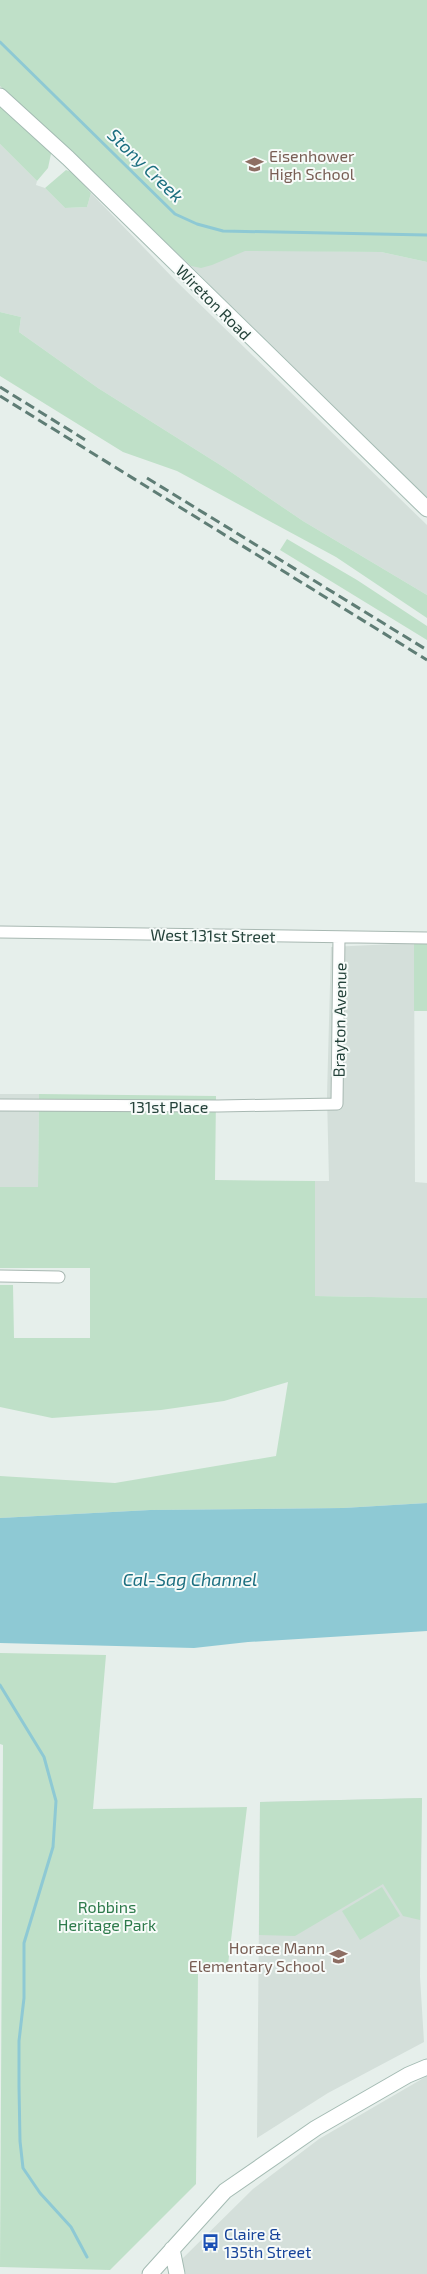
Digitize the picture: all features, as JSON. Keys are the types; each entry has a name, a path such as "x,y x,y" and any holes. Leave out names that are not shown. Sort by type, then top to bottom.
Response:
{"street":[{"name":"Wireton Road","path":"0,96 74,164 427,509"},
{"name":"West 131st Street","path":"0,932 427,938"},
{"name":"Brayton Avenue","path":"337,1104 339,937"},
{"name":"131st Place","path":"0,1105 218,1106 337,1104"},
{"path":"0,1276 59,1277"},
{"path":"150,2274 225,2191 316,2128 408,2075 427,2067"},
{"path":"172,2249 177,2274"}],"shaded area":[{"name":"Eisenhower High School","path":"0,0 427,0 247,250 381,252 427,262 427,501 191,266 0,86"},
{"path":"0,144 37,181 36,185 45,188 65,208 87,207 91,193 176,281 427,525 427,595 303,521 225,468 98,388 19,332 21,317 0,312"},
{"path":"414,943 415,1182 427,1183 427,1298 315,1296 315,1181 329,1181 327,1096 331,947"},
{"path":"0,1094 39,1094 38,1187 0,1187"},
{"name":"Horace Mann Elementary School","path":"422,1798 420,1977 424,2042 328,2093 257,2138 260,1802"},
{"path":"427,2076 427,2274 186,2274 181,2260 253,2189 319,2139"}],"green space":[{"name":"Eisenhower High School","path":"0,0 427,0 427,262 381,252 245,251 212,265 201,268 191,266 0,86"},
{"path":"0,103 52,149 48,168 37,181 0,144"},
{"path":"66,170 72,172 91,193 87,207 65,208 45,188"},
{"path":"0,312 21,317 19,332 98,388 225,468 303,521 427,595 427,618 336,557 177,471 123,452 0,376"},
{"path":"287,539 357,580 427,626 427,640 280,550"},
{"path":"414,943 427,943 427,1011 414,1011"},
{"path":"39,1094 216,1096 215,1180 315,1181 315,1296 427,1298 427,1503 343,1508 150,1510 0,1518 0,1476 115,1483 276,1456 288,1382 224,1401 161,1410 52,1418 0,1407 0,1285 13,1285 14,1338 90,1338 90,1268 0,1268 0,1187 38,1187"},
{"name":"Robbins Heritage Park","path":"0,1653 106,1655 93,1809 247,1807 227,1973 198,1971 196,2184 110,2270 0,2267 3,1745 0,1744"},
{"path":"422,1798 420,1920 403,1916 383,1884 295,1936 259,1935 260,1802"},
{"path":"382,1887 400,1916 360,1940 342,1911"}],"water":[{"name":"Cal-Sag Channel","path":"427,1503 427,1631 248,1642 194,1648 0,1643 0,1518 150,1510 343,1508"}],"waterway":[{"name":"Stony Creek","path":"0,42 175,214 197,224 223,231 427,235"},
{"path":"0,1685 44,1757 56,1801 53,1847 24,1943 24,1998 19,2041 20,2141 23,2168 40,2193 71,2227 87,2257"}],"railway":[{"path":"0,387 87,441"},
{"path":"0,396 427,660"},
{"path":"147,478 427,650"}],"place":[{"name":"Eisenhower High School","path":"255,164"},
{"name":"Horace Mann Elementary School","path":"339,1956"},
{"name":"Claire & 135th Street","path":"210,2242"}]}
